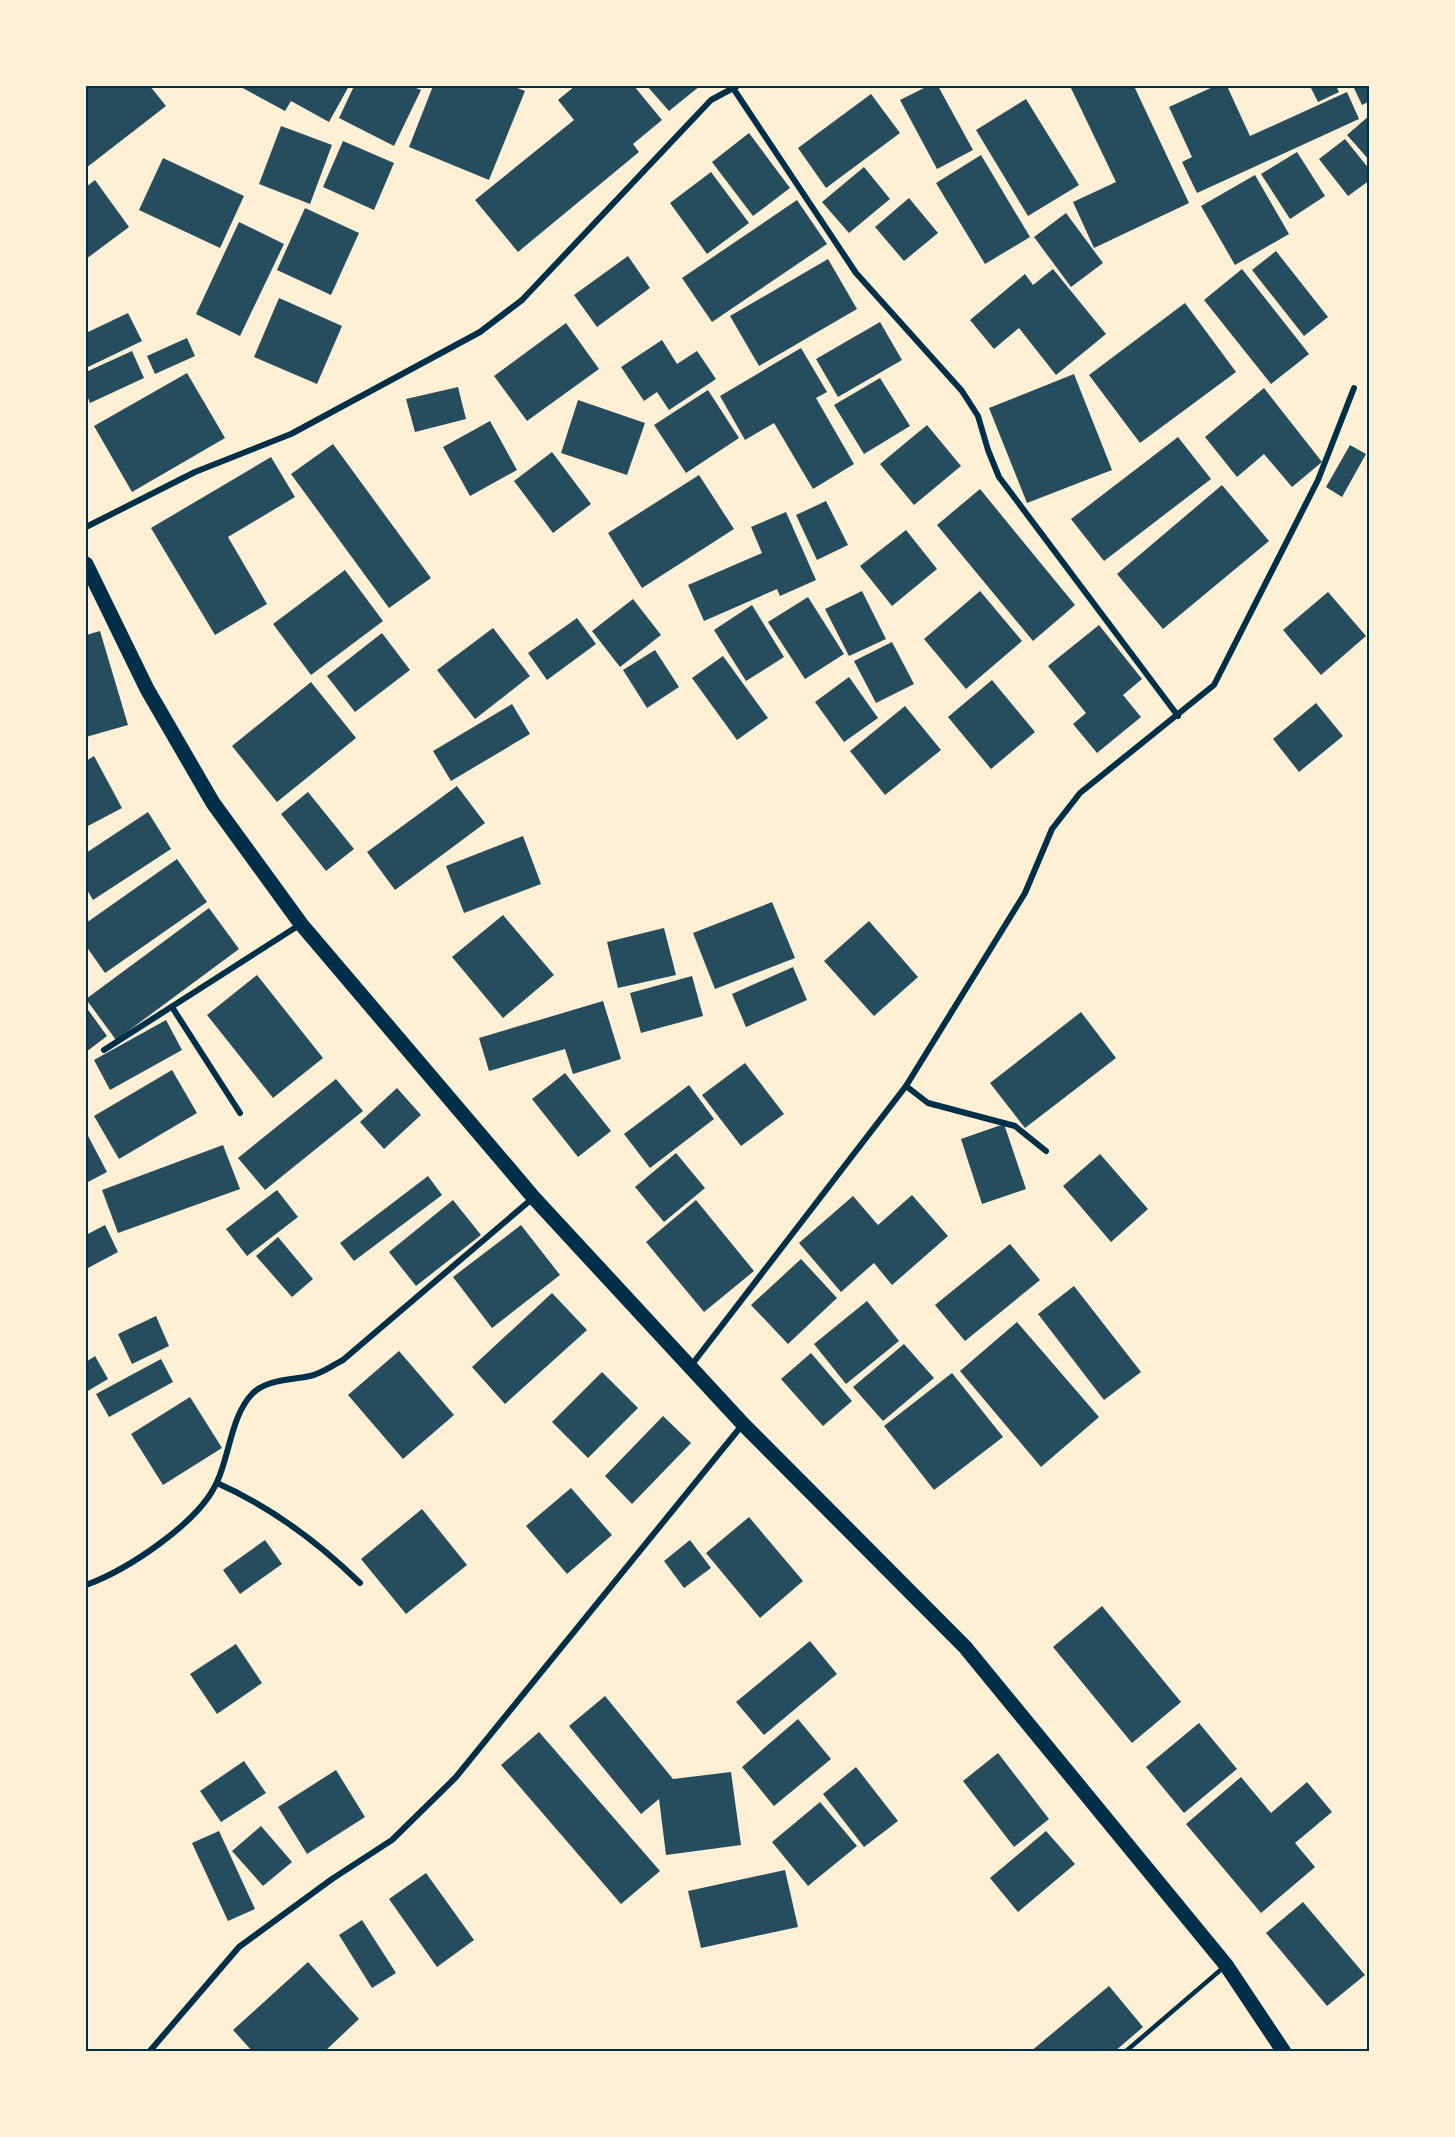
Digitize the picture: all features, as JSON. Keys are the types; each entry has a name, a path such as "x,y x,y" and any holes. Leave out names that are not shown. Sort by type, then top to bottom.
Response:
{"main road":[{"path":"86,564 147,689 213,803 301,924 534,1198 743,1424 965,1647 1226,1965 1284,2052"}],"street":[{"path":"86,527 195,472 291,434 480,332 522,300 711,100 735,87 856,273 962,391 978,417 987,450 999,477 1178,716"},
{"path":"690,1367 906,1086 1025,893 1052,829 1080,793 1214,685 1318,480 1354,388"},
{"path":"104,1050 301,924"},
{"path":"172,1007 240,1113"},
{"path":"906,1086 928,1103 1015,1126 1046,1151"},
{"path":"86,1585 159,1543 194,1516 217,1483 242,1408 254,1391 280,1380 312,1376 343,1360 534,1198"},
{"path":"149,2052 239,1947 332,1879 392,1840 456,1777 743,1424"},
{"path":"217,1483 249,1497 306,1535 360,1583"}],"lane":[{"path":"1125,2052 1226,1965"}],"building":[{"path":"86,86 150,86 166,106 86,168"},
{"path":"239,86 349,86 329,122 291,101 285,111"},
{"path":"354,86 411,86 421,90 394,146 339,118"},
{"path":"433,86 512,86 525,91 489,180 409,147"},
{"path":"575,86 634,86 662,120 633,144 639,152 518,252 475,200 574,120 558,100"},
{"path":"647,86 700,86 669,111"},
{"path":"928,86 938,86 973,150 937,169 900,100"},
{"path":"1070,86 1134,86 1189,203 1094,248 1073,202 1116,182"},
{"path":"1215,86 1227,86 1250,136 1347,92 1359,119 1197,193 1182,162 1192,157 1169,107"},
{"path":"1310,86 1336,86 1339,92 1318,102"},
{"path":"1353,86 1370,86 1370,101 1362,105"},
{"path":"871,94 900,133 826,188 798,148"},
{"path":"1026,99 1079,185 1028,216 976,130"},
{"path":"1370,115 1370,161 1347,135"},
{"path":"281,126 332,145 310,204 259,184"},
{"path":"749,133 790,188 753,216 712,162"},
{"path":"1345,139 1370,170 1370,180 1348,196 1319,159"},
{"path":"343,141 394,163 374,210 323,187"},
{"path":"1297,152 1325,196 1290,219 1261,174"},
{"path":"981,155 1030,237 985,264 936,183"},
{"path":"163,158 244,196 220,248 139,210"},
{"path":"864,167 890,199 849,233 822,202"},
{"path":"711,172 749,223 707,254 670,203"},
{"path":"1255,175 1289,234 1235,265 1201,206"},
{"path":"95,180 129,227 86,259 86,187"},
{"path":"909,198 938,233 904,261 875,227"},
{"path":"797,200 827,244 712,322 682,278"},
{"path":"305,208 359,233 331,295 277,270"},
{"path":"1066,213 1103,263 1071,287 1034,237"},
{"path":"239,222 284,244 240,336 196,314"},
{"path":"1276,251 1328,317 1304,336 1252,270"},
{"path":"628,256 650,288 597,327 574,295"},
{"path":"828,259 857,309 759,366 730,316"},
{"path":"1053,269 1106,334 1056,375 1019,328 994,349 970,320 1025,274 1033,285"},
{"path":"1242,269 1309,354 1271,384 1204,300"},
{"path":"279,298 342,326 317,384 254,357"},
{"path":"1185,303 1236,372 1140,443 1089,375"},
{"path":"128,313 142,341 86,368 86,333"},
{"path":"880,322 902,360 838,397 816,359"},
{"path":"566,323 599,369 527,421 494,376"},
{"path":"187,338 195,356 155,374 147,356"},
{"path":"662,340 677,364 697,351 716,379 669,410 657,392 644,401 621,367"},
{"path":"801,348 827,392 816,398 854,464 813,489 774,423 745,440 720,396"},
{"path":"132,351 144,378 90,403 86,393 86,372"},
{"path":"187,373 225,438 132,492 94,426"},
{"path":"1074,374 1112,470 1027,503 989,408"},
{"path":"880,378 910,426 864,454 834,405"},
{"path":"458,387 466,419 415,432 406,399"},
{"path":"1264,388 1322,462 1292,487 1264,454 1237,477 1205,437"},
{"path":"708,390 739,438 686,473 654,425"},
{"path":"578,400 645,423 627,475 561,453"},
{"path":"490,421 517,470 470,496 443,447"},
{"path":"927,425 961,466 914,505 880,464"},
{"path":"1178,437 1211,479 1104,561 1071,519"},
{"path":"333,444 431,578 389,608 291,474"},
{"path":"1350,445 1366,454 1342,497 1326,487"},
{"path":"552,452 591,504 553,533 514,481"},
{"path":"271,457 295,497 228,537 267,604 215,635 151,528"},
{"path":"699,475 734,529 642,588 608,533"},
{"path":"1222,485 1269,541 1163,629 1117,574"},
{"path":"980,489 1075,605 1033,641 937,525"},
{"path":"826,501 848,545 817,560 796,515"},
{"path":"786,512 816,580 780,596 777,589 704,621 688,585 762,553 751,527"},
{"path":"906,530 937,569 892,606 860,566"},
{"path":"345,570 383,621 311,675 273,624"},
{"path":"862,591 886,639 849,656 825,609"},
{"path":"980,591 1022,641 966,689 924,639"},
{"path":"1328,592 1366,636 1321,675 1283,630"},
{"path":"808,597 844,654 805,679 768,622"},
{"path":"633,599 661,635 620,667 592,631"},
{"path":"752,605 784,657 746,681 714,630"},
{"path":"577,618 596,644 547,680 528,653"},
{"path":"1099,625 1142,679 1123,695 1141,717 1097,753 1073,724 1086,713 1048,666"},
{"path":"493,628 530,676 475,719 437,670"},
{"path":"100,631 128,725 86,737 86,635"},
{"path":"382,633 410,670 355,712 327,676"},
{"path":"892,642 914,684 876,703 854,661"},
{"path":"655,650 679,687 647,708 623,670"},
{"path":"723,656 768,718 737,740 692,678"},
{"path":"849,677 878,718 844,742 815,702"},
{"path":"992,680 1035,732 991,769 948,717"},
{"path":"311,682 356,738 277,802 232,746"},
{"path":"1316,703 1343,736 1299,772 1273,739"},
{"path":"512,704 530,734 451,781 433,751"},
{"path":"905,706 941,750 885,795 850,751"},
{"path":"94,756 122,808 86,827 86,761"},
{"path":"457,786 485,823 395,890 367,852"},
{"path":"308,792 354,849 326,871 281,814"},
{"path":"148,812 171,849 93,900 86,888 86,853"},
{"path":"523,836 541,884 464,913 446,866"},
{"path":"177,859 207,902 105,973 86,946 86,923"},
{"path":"772,902 795,958 715,989 693,933"},
{"path":"209,908 239,949 116,1040 86,999"},
{"path":"503,915 554,975 503,1018 452,957"},
{"path":"869,921 918,977 874,1016 824,961"},
{"path":"664,928 676,975 618,988 607,942"},
{"path":"793,967 807,1000 746,1027 732,994"},
{"path":"257,975 323,1058 273,1098 207,1015"},
{"path":"692,976 703,1016 641,1033 630,993"},
{"path":"603,1001 621,1059 573,1074 565,1049 489,1071 479,1038"},
{"path":"86,1007 107,1036 86,1052"},
{"path":"1081,1012 1116,1058 1025,1128 990,1083"},
{"path":"166,1020 182,1050 110,1090 94,1060"},
{"path":"745,1063 784,1114 741,1146 702,1095"},
{"path":"172,1070 197,1113 119,1159 94,1116"},
{"path":"565,1073 611,1131 578,1157 532,1099"},
{"path":"336,1079 363,1111 265,1190 238,1158"},
{"path":"689,1085 714,1119 650,1168 624,1134"},
{"path":"397,1088 421,1115 384,1149 360,1122"},
{"path":"1004,1124 1026,1189 982,1204 961,1139"},
{"path":"86,1132 107,1172 86,1183"},
{"path":"223,1145 240,1189 118,1233 102,1190"},
{"path":"676,1153 705,1188 664,1222 635,1187"},
{"path":"1100,1154 1148,1209 1111,1242 1063,1186"},
{"path":"428,1176 442,1195 354,1261 340,1243"},
{"path":"277,1190 298,1217 247,1256 226,1229"},
{"path":"912,1195 948,1236 892,1285 874,1263 841,1292 799,1243 853,1196 878,1225"},
{"path":"453,1200 481,1235 416,1286 389,1252"},
{"path":"696,1200 754,1271 704,1312 646,1242"},
{"path":"105,1225 118,1252 86,1269 86,1235"},
{"path":"521,1225 560,1275 492,1328 453,1277"},
{"path":"278,1237 313,1279 292,1297 256,1256"},
{"path":"1010,1244 1040,1280 965,1341 935,1305"},
{"path":"801,1259 837,1298 788,1344 751,1305"},
{"path":"1074,1286 1141,1372 1104,1400 1038,1314"},
{"path":"552,1293 587,1330 505,1404 472,1367"},
{"path":"867,1301 899,1341 846,1384 814,1344"},
{"path":"156,1316 169,1346 132,1364 118,1334"},
{"path":"1017,1322 1099,1417 1041,1467 960,1371"},
{"path":"904,1344 934,1378 883,1421 853,1387"},
{"path":"399,1351 454,1415 403,1459 348,1395"},
{"path":"811,1353 852,1401 823,1426 781,1379"},
{"path":"95,1356 108,1379 86,1392 86,1362"},
{"path":"161,1359 173,1382 109,1417 96,1394"},
{"path":"602,1372 638,1408 588,1458 552,1422"},
{"path":"952,1373 1003,1437 934,1490 884,1426"},
{"path":"190,1397 222,1448 163,1485 131,1434"},
{"path":"663,1416 691,1443 632,1504 605,1476"},
{"path":"571,1488 612,1535 567,1574 526,1526"},
{"path":"422,1509 467,1565 406,1614 361,1559"},
{"path":"749,1517 803,1581 760,1618 706,1553"},
{"path":"265,1540 282,1564 240,1594 223,1570"},
{"path":"690,1540 711,1568 684,1588 664,1561"},
{"path":"1102,1606 1181,1702 1132,1743 1053,1647"},
{"path":"810,1641 837,1674 764,1735 736,1702"},
{"path":"236,1644 262,1683 217,1714 190,1674"},
{"path":"605,1696 673,1779 731,1772 741,1845 666,1855 659,1799 641,1814 569,1726"},
{"path":"798,1719 831,1759 774,1806 742,1767"},
{"path":"1199,1723 1237,1769 1184,1813 1146,1767"},
{"path":"539,1732 660,1871 621,1904 501,1765"},
{"path":"998,1753 1049,1819 1014,1847 963,1781"},
{"path":"244,1761 266,1793 221,1822 200,1791"},
{"path":"856,1767 898,1821 864,1847 823,1794"},
{"path":"336,1770 365,1817 307,1854 278,1807"},
{"path":"1241,1777 1271,1813 1307,1782 1332,1812 1295,1843 1315,1867 1261,1913 1186,1824"},
{"path":"820,1802 857,1846 808,1886 772,1842"},
{"path":"261,1826 292,1862 263,1886 232,1851"},
{"path":"219,1831 255,1909 228,1921 192,1843"},
{"path":"1046,1831 1075,1864 1018,1912 990,1878"},
{"path":"785,1870 798,1927 701,1948 688,1891"},
{"path":"426,1873 474,1940 437,1967 389,1899"},
{"path":"1303,1902 1365,1975 1327,2006 1266,1933"},
{"path":"362,1920 396,1973 372,1988 339,1935"},
{"path":"308,1962 359,2019 324,2052 253,2052 233,2030"},
{"path":"1109,1986 1143,2027 1114,2052 1030,2052"}]}
